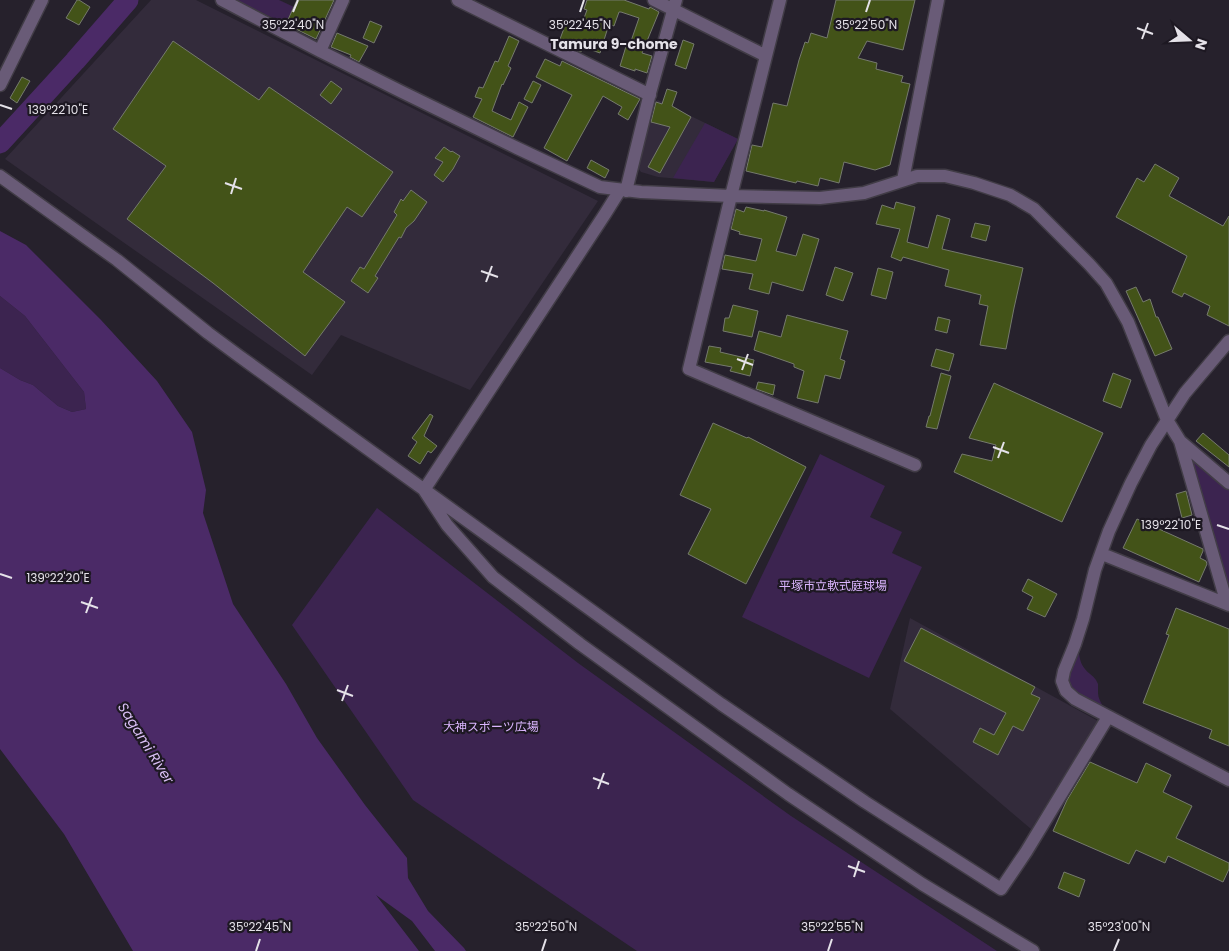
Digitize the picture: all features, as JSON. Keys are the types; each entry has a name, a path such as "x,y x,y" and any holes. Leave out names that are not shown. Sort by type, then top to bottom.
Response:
{"street":[{"path":"0,85 42,0"},
{"path":"222,0 320,51 600,187 623,191 820,198 864,193 917,176 945,176 1010,195 1034,209 1106,283 1128,322 1167,420 1181,444 1228,605"},
{"path":"320,51 343,0"},
{"path":"458,0 650,95"},
{"path":"654,0 675,5 766,56"},
{"path":"780,0 689,369 915,465"},
{"path":"903,180 938,0"},
{"path":"424,490 600,222 623,191 675,5"},
{"path":"0,176 117,260 224,345 721,704 865,802 1002,889 1108,717"},
{"path":"1229,341 1185,393 1151,445 1131,483 1109,531 1095,570 1075,644 1062,681 1066,691 1075,699 1229,780"},
{"path":"1181,444 1229,484"},
{"path":"424,490 447,525 493,577 580,644 796,800 922,884 1033,951"},
{"path":"1107,556 1228,605"}],"shaded area":[{"path":"151,0 196,0 598,201 470,390 341,335 312,375 5,159"},
{"path":"658,100 738,139 714,182 658,177 641,172 637,167 654,102"},
{"path":"910,618 1098,721 1031,829 890,709"}],"green space":[{"path":"236,0 279,0 294,7 285,24"},
{"path":"705,123 738,139 714,182 673,178"},
{"path":"0,296 25,316 84,392 86,409 72,412 58,406 33,385 20,380 0,368"},
{"path":"1185,450 1229,489 1229,591"},
{"name":"平塚市立軟式庭球場","path":"820,454 885,486 870,517 902,532 892,553 922,567 869,678 742,617"},
{"name":"大神スポーツ広場","path":"377,508 578,663 791,816 997,951 637,951 413,800 292,625"},
{"path":"1079,653 1082,665 1098,684 1099,697 1104,708 1086,700 1071,687 1069,675"}],"water":[{"name":"Sagami River","path":"0,231 26,245 101,320 157,381 192,432 206,490 203,513 233,604 286,684 317,738 365,805 407,858 408,878 428,911 466,951 435,951 412,921 376,895 419,951 133,951 64,834 0,749 0,368 20,380 33,385 58,406 72,412 86,409 84,392 25,316 0,296"}],"building":[{"path":"77,0 90,7 79,25 66,18"},
{"path":"297,0 334,0 316,39 286,24"},
{"path":"587,0 624,0 649,9 650,7 659,12 642,53 652,56 647,73 620,66 627,43 630,44 639,18 619,12 614,26 609,24 600,53 583,47 581,52 569,46 570,43 560,39 566,23 580,29 587,10 584,9"},
{"path":"836,0 915,0 903,50 867,41 858,58 877,63 876,69 903,76 901,82 910,84 890,165 875,170 844,162 839,183 820,178 818,186 797,181 796,183 746,171 752,145 762,147 773,103 787,106 805,42 808,43 811,33 827,38"},
{"path":"370,21 382,26 374,43 363,38"},
{"path":"337,33 368,46 359,62 350,57 351,55 331,47"},
{"path":"509,36 519,41 508,66 511,68 502,84 492,111 511,120 519,102 528,107 513,137 473,117 482,99 475,97 479,87 483,88 495,61 498,62"},
{"path":"683,40 694,44 686,69 675,65"},
{"path":"173,41 259,100 269,87 393,172 362,217 347,207 303,272 345,302 305,356 213,283 127,219 166,166 113,129"},
{"path":"545,59 560,66 562,61 640,99 628,120 618,114 622,107 603,96 567,161 544,148 572,95 536,77"},
{"path":"22,77 30,81 17,103 10,98"},
{"path":"331,81 342,89 331,104 320,95"},
{"path":"533,81 541,85 532,103 524,99"},
{"path":"667,89 677,92 672,106 691,117 660,173 648,167 670,127 651,122 656,102 662,104"},
{"path":"444,147 460,156 443,182 434,175 443,162 435,158"},
{"path":"591,160 609,170 605,178 587,168"},
{"path":"1155,164 1179,178 1169,196 1223,226 1229,216 1229,326 1207,315 1210,306 1184,293 1182,297 1172,292 1187,256 1116,217 1137,178 1144,182"},
{"path":"411,190 427,202 414,221 406,228 401,238 399,237 375,276 378,278 368,293 351,281 360,267 364,269 397,215 394,212 401,199 403,201"},
{"path":"896,202 915,207 907,242 928,248 937,215 950,219 942,249 1023,268 1006,349 980,345 988,306 979,304 981,295 945,286 949,270 903,257 901,261 891,257 900,229 876,224 882,205 894,209"},
{"path":"746,207 787,217 776,251 796,256 803,234 819,239 803,291 772,282 769,294 749,289 753,274 722,269 725,255 756,261 762,239 739,234 740,232 731,229 736,209 744,212"},
{"path":"975,223 990,226 986,241 971,237"},
{"path":"835,267 853,273 843,301 826,295"},
{"path":"878,268 893,272 886,299 871,295"},
{"path":"1136,287 1143,302 1150,299 1156,317 1158,317 1172,349 1155,356 1126,291"},
{"path":"733,305 758,311 752,337 723,331 725,318 729,318"},
{"path":"787,315 848,331 840,359 845,361 840,379 825,375 818,403 797,398 804,371 794,367 794,364 754,350 759,331 781,337"},
{"path":"938,317 950,320 947,333 935,330"},
{"path":"709,346 721,348 720,352 754,360 750,376 730,371 732,367 705,362"},
{"path":"936,349 954,354 949,371 931,366"},
{"path":"941,373 951,376 937,429 926,427"},
{"path":"1113,373 1131,380 1121,408 1103,401"},
{"path":"758,382 775,385 773,395 756,389"},
{"path":"994,383 1103,433 1062,522 954,472 962,454 992,461 996,445 969,438"},
{"path":"430,414 433,416 424,436 437,446 431,453 428,451 420,464 408,456 417,442 412,438"},
{"path":"713,423 748,437 806,467 746,584 688,554 711,509 680,495"},
{"path":"1203,433 1229,455 1229,467 1196,441"},
{"path":"1186,491 1192,515 1182,518 1176,494"},
{"path":"1137,519 1203,549 1200,558 1206,561 1207,564 1199,582 1123,548"},
{"path":"1028,579 1057,594 1045,617 1027,609 1033,597 1022,591"},
{"path":"1176,608 1229,629 1229,746 1209,738 1212,730 1143,703 1169,635 1166,634"},
{"path":"921,628 1035,687 1031,694 1040,698 1023,731 1013,726 998,755 973,742 980,728 994,735 1006,713 904,661"},
{"path":"1090,762 1137,783 1146,763 1171,775 1163,792 1192,806 1176,838 1229,863 1229,869 1223,882 1168,856 1165,863 1136,850 1129,864 1053,831 1067,800"},
{"path":"1064,872 1085,880 1079,897 1058,888"}],"waterway":[{"path":"0,143 128,0"}],"district":[{"name":"Tamura 9-chome","path":"614,44"}]}
